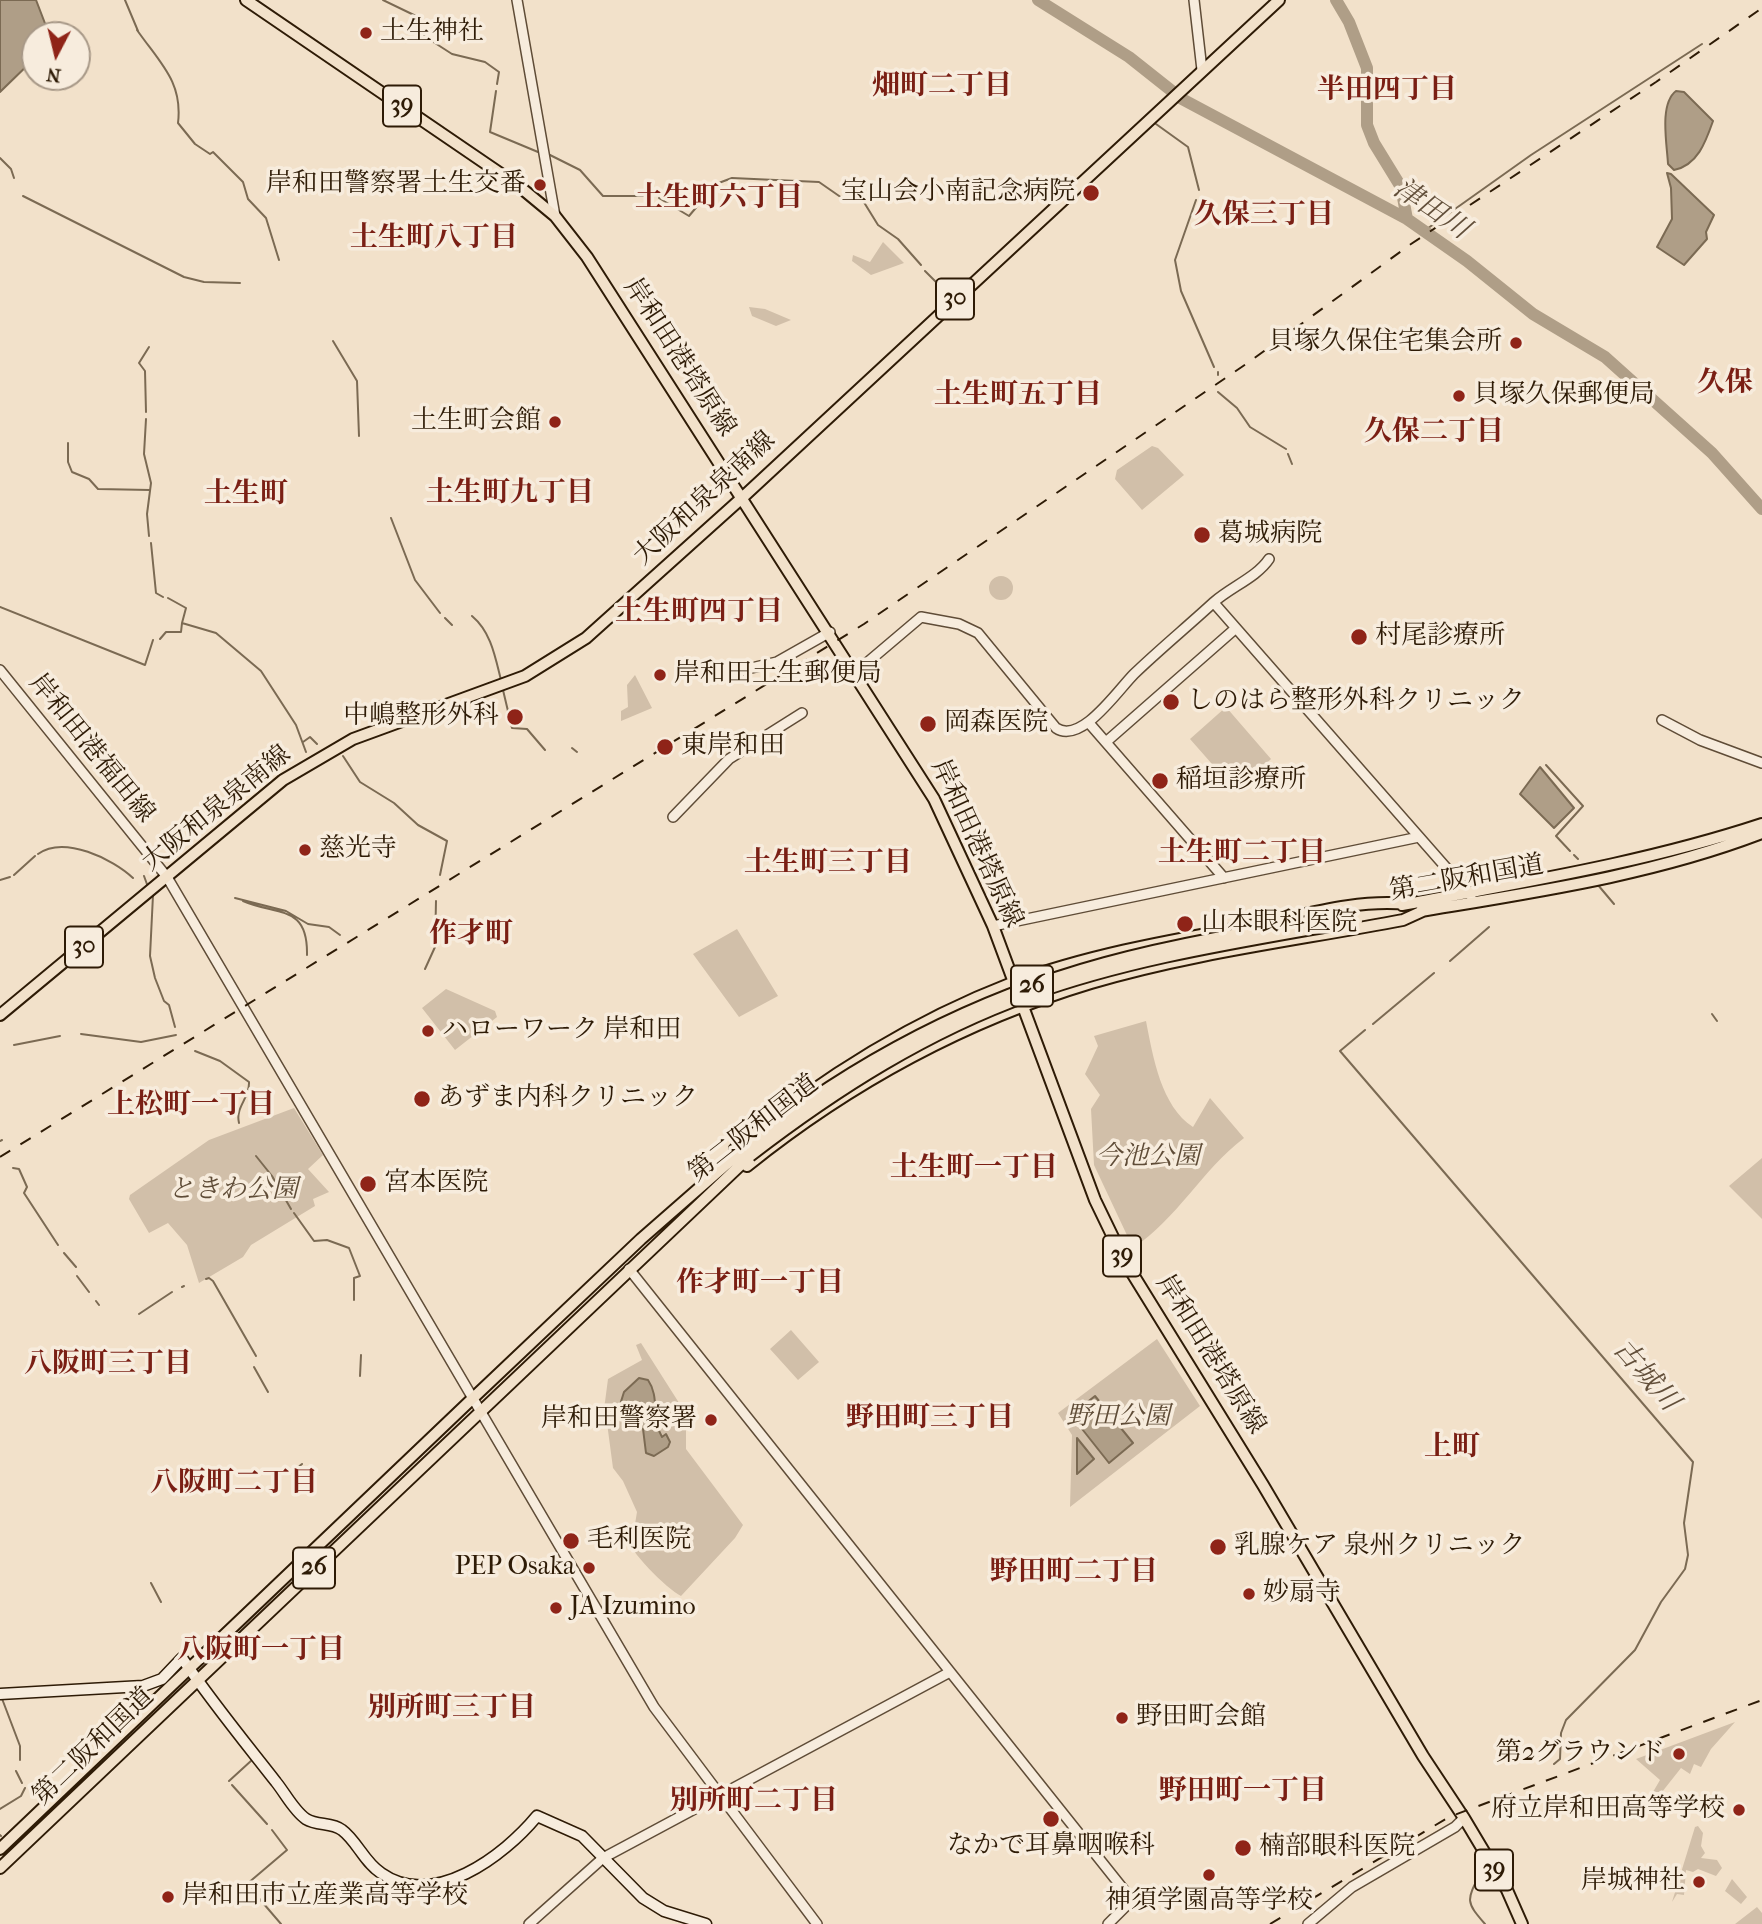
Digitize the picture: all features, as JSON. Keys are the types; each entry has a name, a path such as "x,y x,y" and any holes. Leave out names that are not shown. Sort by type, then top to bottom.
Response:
{"main road":[{"name":"岸和田港塔原線","path":"246,0 520,187 555,216 587,257 830,632 934,799 993,926 1095,1200 1124,1260 1263,1485 1423,1756 1465,1818 1507,1890 1522,1924"},
{"name":"大阪和泉泉南線","path":"0,1015 283,780 327,752 388,725 500,688 557,659 617,612 1279,0"},
{"name":"第二阪和国道","path":"1356,917 1407,904 1619,865 1762,824"},
{"name":"第二阪和国道","path":"0,1849 472,1399 748,1152 816,1096 876,1057 955,1017 1011,994 1148,953 1356,917 1476,902 1638,870 1762,833"},
{"name":"26","path":"1407,904 1354,905 1182,938 1122,951 1013,983 898,1035 831,1077 729,1153 686,1194 682,1210 699,1209 778,1142 874,1077 943,1040 1021,1007 1133,972 1403,920 1425,910"},
{"name":"第二阪和国道","path":"0,1868 480,1413 629,1269 682,1210"},
{"path":"0,1694 143,1686 162,1679 182,1658 302,1815 307,1820 340,1828 373,1867 388,1878 427,1887 444,1883 512,1844 537,1816 582,1836 653,1905 706,1924"}],"street":[{"path":"517,0 555,216"},
{"path":"1194,0 1202,70"},
{"path":"862,667 925,615 958,624 978,634 1034,704 1062,732 1072,732 1089,723 1134,674 1214,603 1269,559"},
{"path":"1214,603 1476,902"},
{"path":"1106,742 1236,628"},
{"path":"730,678 744,670 777,662 830,632"},
{"name":"岸和田港福田線","path":"0,670 167,877 654,1707 817,1924"},
{"path":"673,817 729,759 802,713"},
{"path":"1662,720 1700,740 1762,763"},
{"path":"1089,723 1224,878"},
{"path":"993,926 1419,837"},
{"path":"629,1269 1132,1900 1108,1924"},
{"path":"529,1924 603,1858 950,1672"},
{"path":"1307,1924 1352,1888 1455,1827 1465,1818"}],"green space":[{"path":"883,242 904,263 871,275 852,261 853,255 870,262"},
{"path":"749,307 765,309 791,320 776,326 752,316"},
{"path":"1480,328 1491,337 1475,348 1467,338 1475,329"},
{"path":"1152,446 1158,448 1184,475 1142,510 1115,479 1117,470"},
{"path":"1001,576 1009,580 1013,588 1009,596 1001,600 993,596 989,588 993,580"},
{"path":"635,675 652,708 621,721 621,711 628,707 627,685"},
{"path":"1226,707 1271,759 1238,790 1234,789 1190,739"},
{"path":"737,929 778,996 739,1017 693,954"},
{"path":"446,989 495,1011 497,1017 455,1050 422,1008"},
{"name":"今池公園","path":"1146,1021 1160,1080 1173,1107 1182,1118 1193,1127 1210,1098 1244,1138 1215,1165 1163,1223 1133,1248 1094,1165 1091,1109 1100,1095 1085,1074 1098,1046 1094,1036"},
{"name":"ときわ公園","path":"294,1108 323,1155 308,1169 329,1192 313,1199 315,1206 251,1245 243,1257 199,1283 187,1245 168,1223 149,1233 129,1199 130,1195 209,1140"},
{"path":"1762,1158 1762,1219 1729,1186"},
{"path":"791,1330 819,1362 798,1380 770,1349"},
{"name":"野田公園","path":"1157,1339 1200,1406 1070,1507 1072,1435 1058,1413"},
{"path":"641,1343 681,1406 686,1424 686,1449 743,1525 735,1538 681,1596 649,1569 628,1542 626,1536 634,1530 637,1512 623,1481 613,1468 607,1423 603,1417 608,1379 642,1360 636,1345"},
{"name":"第2グラウンド","path":"1735,1722 1711,1749 1701,1767 1694,1764 1690,1774 1681,1768 1662,1792 1653,1792 1660,1780 1636,1759"},
{"path":"1698,1826 1703,1833 1701,1846 1705,1853 1701,1858 1717,1860 1722,1868 1716,1876 1698,1869 1693,1872 1686,1870 1684,1895 1677,1894 1672,1902 1695,1827"},
{"path":"1732,1879 1747,1897 1741,1904 1725,1891"},
{"path":"1757,1907 1762,1913 1762,1924 1735,1924"}],"shaded area":[{"path":"0,0 36,0 44,21 21,21 21,72 0,92"},
{"path":"1676,91 1684,92 1713,121 1695,158 1674,170 1668,164 1665,125 1667,105"},
{"path":"1667,173 1714,215 1706,232 1707,239 1684,265 1657,247 1672,219 1671,188"},
{"path":"1540,767 1574,808 1554,828 1520,794"},
{"path":"639,1378 648,1380 652,1387 659,1430 662,1437 666,1434 670,1442 668,1447 654,1456 646,1453 643,1429 624,1421 618,1411 624,1392"},
{"path":"1095,1396 1133,1443 1109,1463 1071,1415"},
{"path":"1077,1438 1094,1459 1077,1474"}],"waterway":[{"path":"125,0 138,31"},
{"path":"383,0 416,16"},
{"name":"津田川","path":"1038,0 1129,57 1182,99 1407,219 1467,261 1533,314 1605,357 1712,453 1762,509"},
{"path":"1336,0 1349,22 1367,68 1367,125 1374,143 1401,187 1407,219"},
{"path":"137,30 173,84 179,109 178,123 195,144 210,154 213,152 243,182 248,199 266,218 279,260"},
{"path":"421,34 452,54 485,62 499,72 497,84"},
{"path":"1424,231 1531,155 1702,44"},
{"path":"496,91 490,132 538,152"},
{"path":"1156,124 1188,147 1199,190"},
{"path":"550,155 580,170 603,196 652,196"},
{"path":"0,158 11,169 14,178"},
{"path":"659,198 689,216 716,184 732,178 819,182 842,198 857,191 878,225 898,239 921,265"},
{"path":"23,196 184,277 204,282 240,283"},
{"path":"1196,200 1175,260 1181,291 1214,367"},
{"path":"925,271 950,296"},
{"path":"333,341 357,381 359,436"},
{"path":"146,412 145,371 139,363 149,347"},
{"path":"1218,392 1237,408 1250,427 1286,449"},
{"path":"146,419 144,454 151,483 147,514 149,536"},
{"path":"68,443 68,462 72,472 89,479 98,489 150,490"},
{"path":"1288,454 1292,464"},
{"path":"391,518 415,580 440,613"},
{"path":"151,543 156,593 163,597"},
{"path":"168,598 186,608 182,623 216,633 261,671 296,725 306,752"},
{"path":"0,607 145,665 153,640"},
{"path":"472,616 488,637 501,680"},
{"path":"445,618 452,625"},
{"path":"160,639 166,632 181,632 182,623"},
{"path":"503,690 512,728 527,729 545,750"},
{"path":"303,742 310,737 317,744"},
{"path":"572,748 577,752"},
{"path":"343,756 360,782 394,803 418,825 447,841 440,875"},
{"path":"1546,765 1583,806 1556,836 1570,851"},
{"path":"38,854 49,849 74,848 101,857 133,878"},
{"path":"1574,855 1578,859"},
{"path":"14,875 35,856"},
{"path":"144,876 148,887"},
{"path":"0,880 10,877"},
{"path":"1598,885 1614,904"},
{"path":"153,895 150,956 155,978 164,1001 169,1005 175,1027"},
{"path":"235,898 286,911 308,924 329,927 340,935"},
{"path":"243,901 288,914 296,919 306,939 307,955"},
{"path":"425,969 435,947 436,901"},
{"path":"1450,961 1489,927"},
{"path":"1373,1024 1434,973"},
{"path":"1712,1014 1717,1021"},
{"name":"古城川","path":"1365,1030 1340,1051 1693,1462 1684,1523 1688,1555 1685,1569 1661,1602 1635,1650 1566,1720 1561,1733 1560,1759 1554,1764"},
{"path":"81,1034 141,1042 176,1035"},
{"path":"14,1045 60,1036"},
{"path":"195,1051 220,1061 249,1082 239,1112 239,1123"},
{"path":"256,1156 272,1176 291,1209"},
{"path":"13,1168 19,1169 27,1187 24,1193 58,1245"},
{"path":"294,1213 314,1241 327,1240 349,1248 360,1276 354,1278 354,1300"},
{"path":"64,1253 76,1267"},
{"path":"77,1276 89,1292"},
{"path":"206,1279 213,1281 256,1356"},
{"path":"139,1314 172,1292"},
{"path":"96,1301 99,1305"},
{"path":"360,1376 361,1355"},
{"path":"254,1367 268,1392"},
{"path":"291,1473 302,1464"},
{"path":"151,1583 161,1602"},
{"path":"1,1696 20,1746 20,1760"},
{"path":"229,1781 252,1760"},
{"path":"16,1771 22,1783"},
{"path":"232,1785 267,1824"},
{"path":"0,1809 21,1796 25,1788"},
{"path":"247,1884 287,1850 272,1830"},
{"name":"古城川","path":"1480,1874 1470,1901 1474,1911 1485,1924"},
{"path":"251,1889 281,1924"}],"railway":[{"path":"0,1157 864,624 1249,362 1411,244 1656,82 1762,8"},
{"path":"1270,1924 1449,1817 1762,1700"}],"place":[{"name":"土生神社","path":"366,33"},
{"name":"岸和田警察署土生交番","path":"540,185"},
{"name":"宝山会小南記念病院","path":"1091,193"},
{"name":"貝塚久保住宅集会所","path":"1516,343"},
{"name":"貝塚久保郵便局","path":"1459,396"},
{"name":"土生町会館","path":"555,422"},
{"name":"葛城病院","path":"1202,535"},
{"name":"村尾診療所","path":"1359,637"},
{"name":"岸和田土生郵便局","path":"660,675"},
{"name":"しのはら整形外科クリニック","path":"1171,702"},
{"name":"中嶋整形外科","path":"515,717"},
{"name":"岡森医院","path":"928,724"},
{"name":"東岸和田","path":"665,747"},
{"name":"稲垣診療所","path":"1160,781"},
{"name":"慈光寺","path":"305,850"},
{"name":"山本眼科医院","path":"1185,924"},
{"name":"ハローワーク 岸和田","path":"428,1031"},
{"name":"あずま内科クリニック","path":"422,1099"},
{"name":"宮本医院","path":"368,1184"},
{"name":"岸和田警察署","path":"711,1420"},
{"name":"毛利医院","path":"571,1541"},
{"name":"乳腺ケア 泉州クリニック","path":"1218,1547"},
{"name":"PEP Osaka","path":"589,1568"},
{"name":"妙扇寺","path":"1249,1594"},
{"name":"JA Izumino","path":"556,1608"},
{"name":"野田町会館","path":"1122,1718"},
{"name":"第2グラウンド","path":"1679,1754"},
{"name":"府立岸和田高等学校","path":"1739,1810"},
{"name":"なかで耳鼻咽喉科","path":"1051,1819"},
{"name":"楠部眼科医院","path":"1243,1848"},
{"name":"神須学園高等学校","path":"1209,1875"},
{"name":"岸城神社","path":"1699,1882"},
{"name":"岸和田市立産業高等学校","path":"168,1897"}],"district":[{"name":"畑町二丁目","path":"942,87"},
{"name":"半田四丁目","path":"1387,91"},
{"name":"土生町六丁目","path":"719,199"},
{"name":"久保三丁目","path":"1264,216"},
{"name":"土生町八丁目","path":"434,239"},
{"name":"久保","path":"1725,384"},
{"name":"土生町五丁目","path":"1018,396"},
{"name":"久保二丁目","path":"1434,433"},
{"name":"土生町九丁目","path":"510,494"},
{"name":"土生町","path":"246,495"},
{"name":"土生町四丁目","path":"699,613"},
{"name":"土生町二丁目","path":"1242,854"},
{"name":"土生町三丁目","path":"828,864"},
{"name":"作才町","path":"471,935"},
{"name":"上松町一丁目","path":"191,1106"},
{"name":"土生町一丁目","path":"974,1169"},
{"name":"作才町一丁目","path":"760,1284"},
{"name":"八阪町三丁目","path":"108,1365"},
{"name":"野田町三丁目","path":"930,1419"},
{"name":"上町","path":"1452,1448"},
{"name":"八阪町二丁目","path":"234,1484"},
{"name":"野田町二丁目","path":"1074,1573"},
{"name":"八阪町一丁目","path":"261,1651"},
{"name":"別所町三丁目","path":"452,1709"},
{"name":"野田町一丁目","path":"1243,1792"},
{"name":"別所町二丁目","path":"754,1802"}]}
